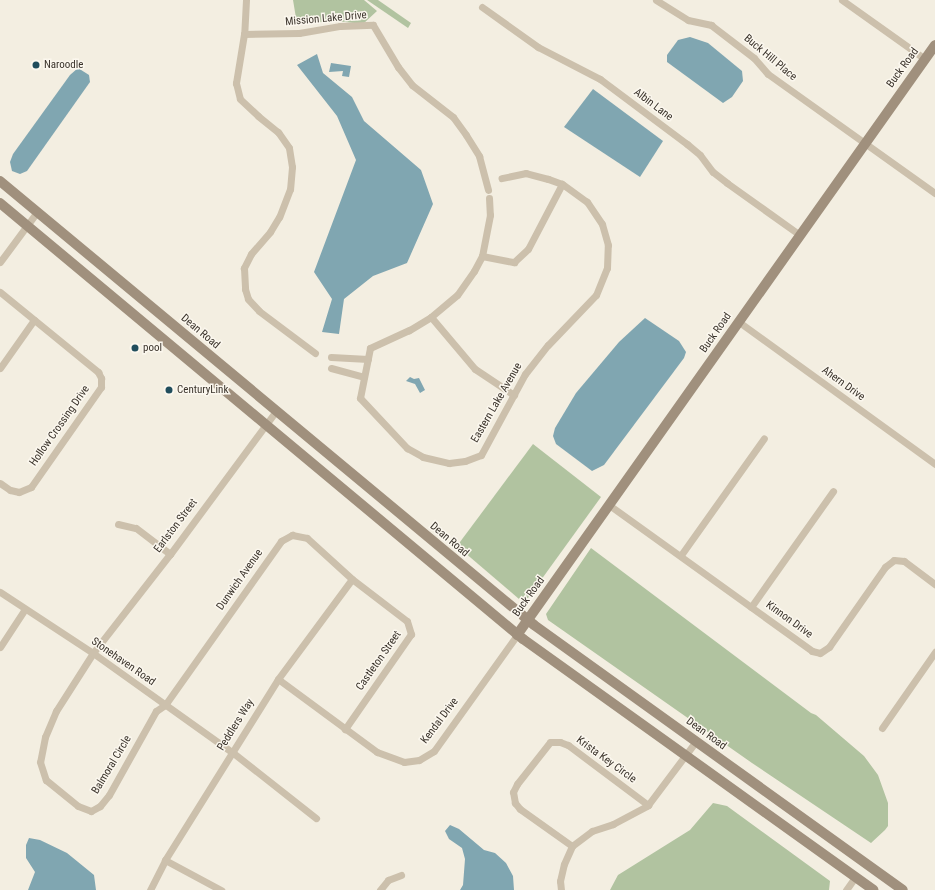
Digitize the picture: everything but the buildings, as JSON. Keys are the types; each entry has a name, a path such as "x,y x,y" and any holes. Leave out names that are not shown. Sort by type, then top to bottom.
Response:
{"main road":[{"name":"Buck Road","path":"517,635 935,45"},
{"name":"Dean Road","path":"0,181 527,620 903,890"},
{"path":"0,203 517,635 873,890"}],"street":[{"path":"246,0 244,34 236,83 240,99 278,132 289,148 292,167 290,189 279,217 252,254 244,268 245,289 248,299 259,311 315,353"},
{"name":"Buck Hill Place","path":"656,0 688,20 711,26 754,58 768,74 935,193"},
{"path":"842,0 925,59"},
{"name":"Albin Lane","path":"482,7 538,47 600,79 687,144 700,155 713,172 727,183 800,235"},
{"name":"Mission Lake Drive","path":"244,34 300,33 340,26 373,25 398,67 412,85 453,117 466,135 479,156 488,190"},
{"name":"Eastern Lake Avenue","path":"489,198 490,215 482,256 474,271 457,295 431,317 409,330 370,348 360,398 407,448 423,457 449,463 465,462 481,455 525,374 548,345 596,295 607,268 608,245 602,224 587,202 562,184 526,173 502,178"},
{"path":"482,256 514,262 528,248 562,184"},
{"path":"0,262 37,212"},
{"name":"Hollow Crossing Drive","path":"0,292 98,372 101,378 101,387 31,487 19,492 10,490 0,483"},
{"path":"431,317 475,369 514,395"},
{"path":"0,368 34,320"},
{"name":"Ahern Drive","path":"739,322 935,464"},
{"path":"331,357 368,359"},
{"path":"331,368 364,377"},
{"name":"Earlston Street","path":"93,653 170,554 276,411"},
{"path":"681,555 764,438"},
{"path":"751,607 834,491"},
{"name":"Kinnon Drive","path":"609,505 681,555 812,651 820,653 829,647 885,568 894,560 904,561 935,584"},
{"path":"118,524 136,528 170,554"},
{"name":"Dunwich Avenue","path":"165,705 281,542 292,535 307,538 352,580"},
{"name":"Peddlers Way","path":"150,890 165,860 278,679 352,580"},
{"name":"Castleton Street","path":"345,729 411,634 408,621 352,580"},
{"name":"Stonehaven Road","path":"0,592 93,653 232,752 316,818"},
{"path":"0,647 25,609"},
{"name":"Kendal Drive","path":"278,679 377,752 404,762 419,760 434,751 517,635"},
{"path":"882,728 935,652"},
{"name":"Balmoral Circle","path":"93,653 56,711 45,737 40,762 46,780 78,806 91,811 100,806 109,795 156,711 165,705"},
{"name":"Krista Key Circle","path":"572,846 520,809 514,803 513,792 517,784 550,742 560,742 568,745 648,804"},
{"path":"561,890 560,881 564,864 572,846 592,831 613,824 648,804 696,742"},
{"path":"165,860 221,890"},
{"path":"380,890 388,880 401,875"},
{"path":"846,890 855,877"}],"green space":[{"path":"293,0 364,0 377,11 363,24 336,21 297,24"},
{"path":"367,0 378,0 411,23 408,28"},
{"path":"533,444 601,497 528,598 519,599 457,546"},
{"path":"591,548 811,713 816,715 864,756 878,775 888,803 888,826 885,830 871,843 752,763 548,620 546,614"},
{"path":"713,803 727,806 830,881 829,890 610,890 618,875 690,830"}],"water":[{"path":"690,37 708,43 742,71 743,81 732,97 723,103 667,62 667,55 678,40"},
{"path":"317,54 323,73 352,97 364,121 421,170 433,204 407,263 373,276 344,299 339,334 322,332 332,299 314,272 356,160 337,116 297,65"},
{"path":"331,63 351,66 349,77 342,76 343,71 329,72"},
{"path":"78,68 89,75 90,82 27,171 20,174 12,171 10,162 13,154 70,75"},
{"path":"593,89 663,141 640,177 564,127"},
{"path":"645,318 679,341 686,352 684,358 604,465 592,471 556,444 553,436 555,428 576,393 619,342"},
{"path":"410,377 414,379 419,378 425,390 420,393 415,384 406,381"},
{"path":"450,825 459,829 484,850 495,853 506,863 513,876 514,890 460,890 463,885 465,859 462,848 449,839 445,831"},
{"path":"29,838 40,840 67,853 94,875 96,890 28,890 35,872 26,858 26,845"}],"place":[{"name":"Naroodle","path":"36,65"},
{"name":"pool","path":"135,348"},
{"name":"CenturyLink","path":"169,390"}]}
